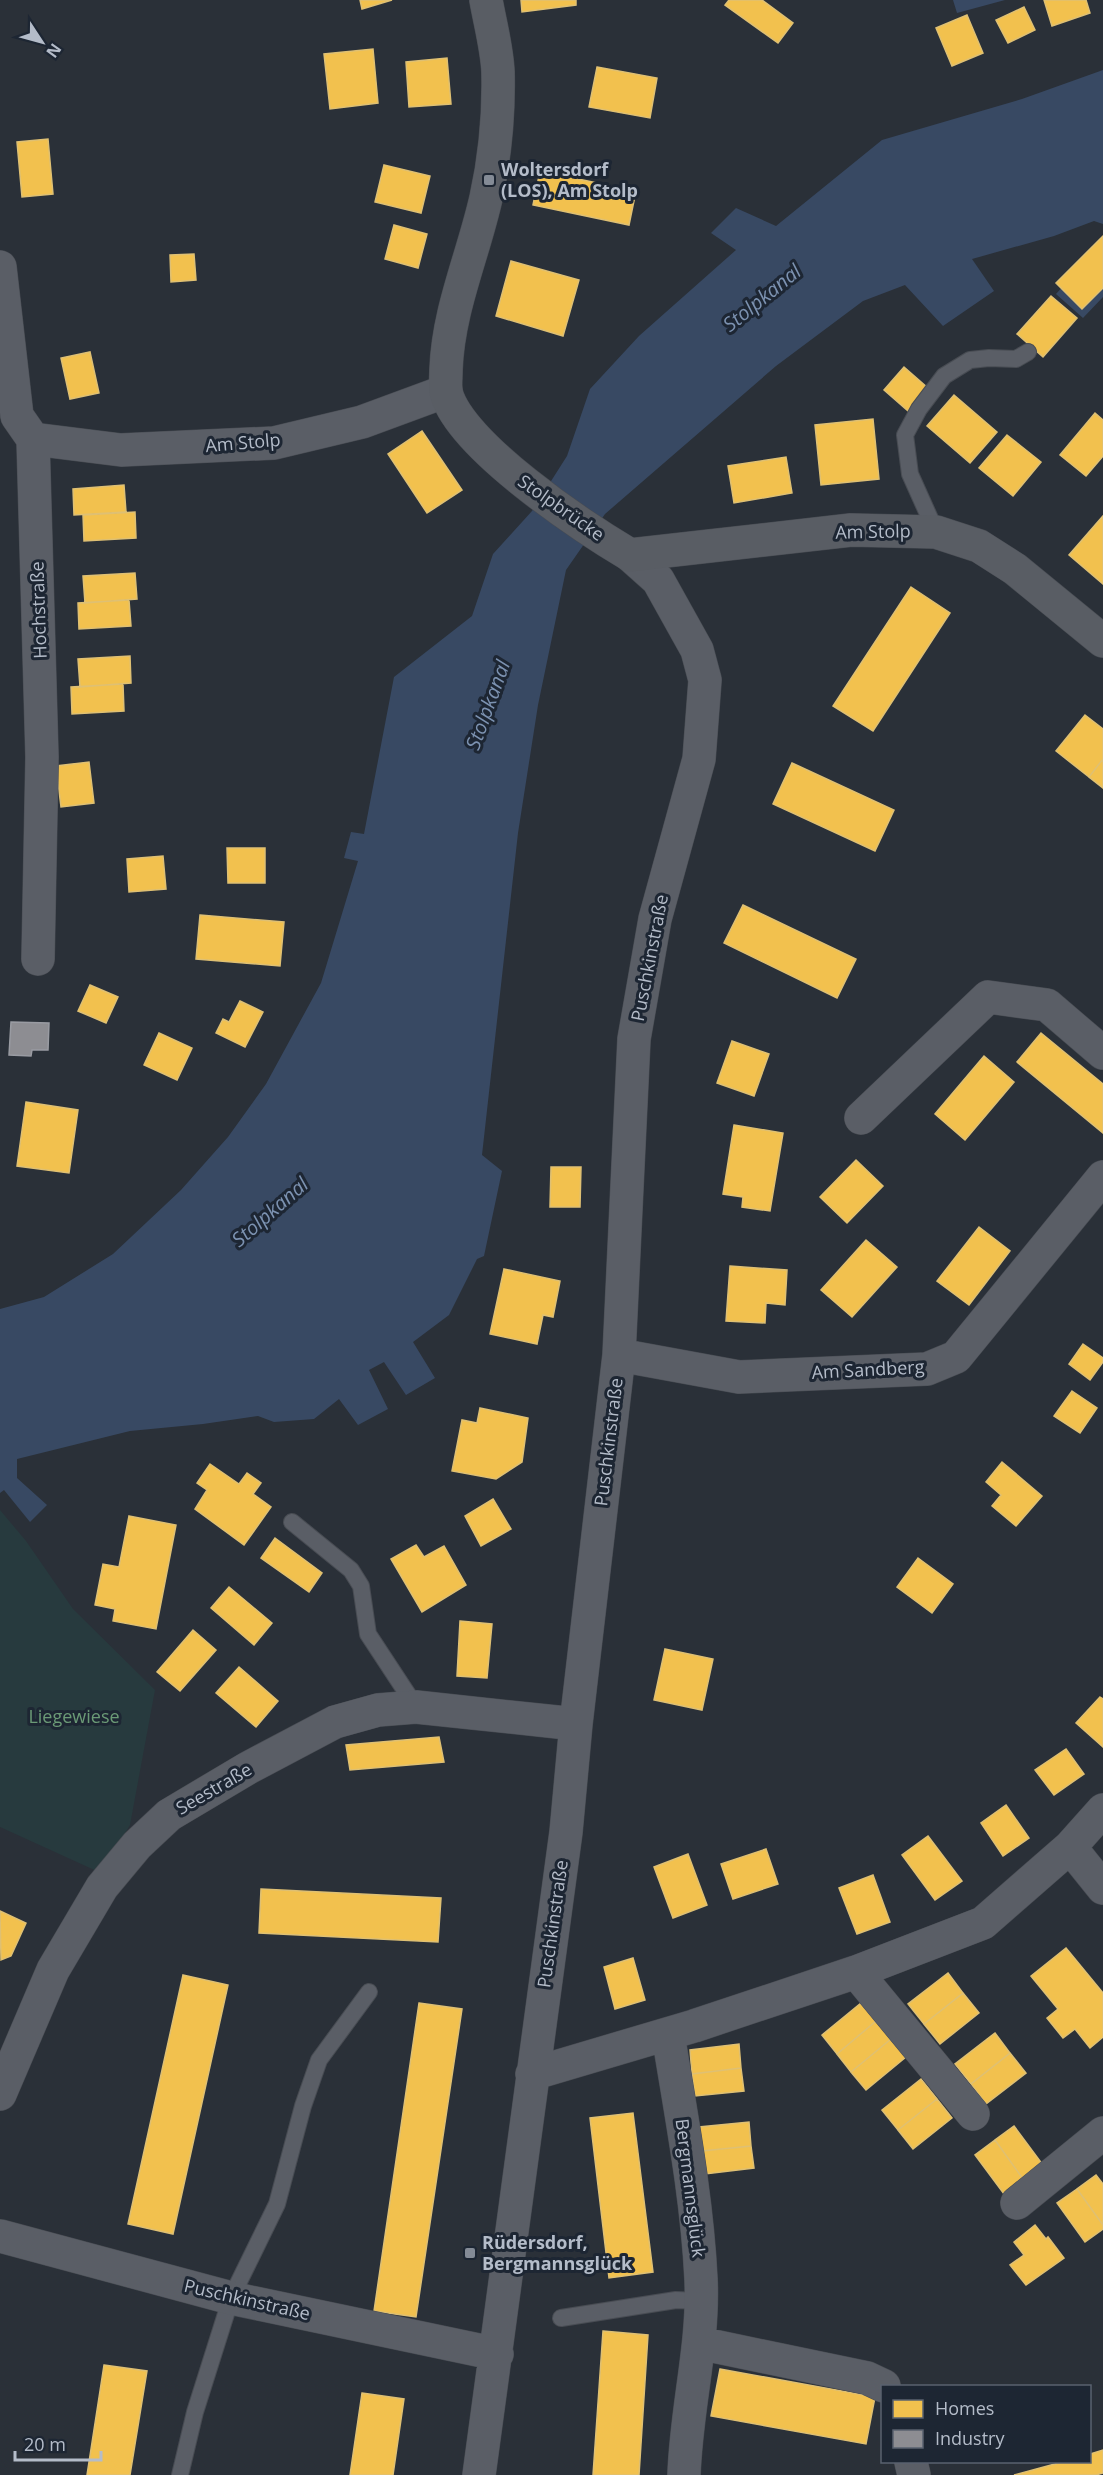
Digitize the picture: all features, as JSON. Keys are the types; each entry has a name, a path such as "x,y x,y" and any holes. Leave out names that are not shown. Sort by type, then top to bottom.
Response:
{"main road":[{"path":"446,391 450,326 486,197 496,122 498,69 486,0"},
{"name":"Stolpbrücke","path":"446,391 454,413 510,473 621,549"},
{"name":"Am Stolp","path":"621,549 851,530 936,532 979,546 1015,569 1103,641"}],"street":[{"path":"0,267 17,416 33,439"},
{"name":"Am Stolp","path":"33,439 121,450 274,443 362,422 446,391"},
{"name":"Hochstraße","path":"33,439 42,757 38,959"},
{"name":"Puschkinstraße","path":"479,2475 566,1832 576,1724 619,1355 634,1039 655,920 699,759 705,680 697,650 658,580 621,549"},
{"path":"861,1118 988,997 1047,1005 1103,1053"},
{"name":"Am Sandberg","path":"619,1355 739,1377 927,1369 956,1358 1103,1176"},
{"name":"Seestraße","path":"0,2094 53,1970 102,1887 137,1845 169,1815 335,1722 378,1710 416,1707 576,1724"},
{"path":"532,2074 668,2034 856,1972 983,1923 1070,1847 1103,1810"},
{"path":"1070,1847 1103,1888"},
{"path":"856,1972 973,2114"},
{"name":"Bergmannsglück","path":"668,2034 691,2189 701,2280 699,2343 684,2475"},
{"path":"1017,2203 1103,2133"},
{"name":"Puschkinstraße","path":"0,2236 231,2298 497,2354"},
{"path":"699,2343 867,2378 882,2385"}],"lane":[{"path":"936,532 910,474 905,435 919,409 944,376 970,360 1016,359 1028,352"},
{"path":"292,1522 351,1570 361,1586 368,1634 416,1707"},
{"path":"180,2475 195,2412 231,2298 277,2204 303,2106 319,2060 369,1992"},
{"path":"561,2318 676,2301 700,2301"}],"green space":[{"name":"Liegewiese","path":"0,1510 26,1541 73,1609 155,1690 130,1825 101,1873 0,1827"}],"water":[{"path":"953,0 1005,0 957,13"},
{"name":"Stolpkanal","path":"1103,70 1103,224 1094,221 1054,236 972,259 994,291 943,326 905,285 863,301 776,366 605,514 566,570 538,705 518,833 482,1155 502,1171 484,1256 477,1259 449,1315 413,1342 435,1378 406,1395 384,1362 369,1370 388,1409 358,1425 339,1399 314,1419 274,1422 258,1416 130,1431 17,1459 17,1478 47,1505 30,1522 4,1490 0,1493 0,1309 44,1297 113,1254 181,1190 228,1137 266,1084 321,983 358,861 344,858 351,832 364,834 394,677 472,616 493,554 532,511 567,456 590,389 639,336 736,250 711,233 736,208 776,226 882,140 1022,99"},
{"path":"1103,242 1103,297 1083,318 1056,294"}],"building: Homes":[{"path":"360,0 392,0 362,9"},
{"path":"521,0 576,0 576,5 522,12"},
{"path":"729,0 762,0 793,23 778,43 725,5"},
{"path":"1044,0 1086,0 1090,13 1052,26"},
{"path":"1024,7 1035,30 1008,43 996,20"},
{"path":"967,15 983,53 952,66 936,28"},
{"path":"373,49 378,103 330,109 324,54"},
{"path":"447,58 451,104 409,107 406,62"},
{"path":"597,67 657,78 650,118 589,107"},
{"path":"48,139 53,194 22,197 17,142"},
{"path":"384,165 430,176 421,213 375,202"},
{"path":"540,171 636,191 629,225 533,205"},
{"path":"394,225 427,234 418,268 385,259"},
{"path":"1103,236 1103,288 1082,309 1056,283"},
{"path":"194,254 196,280 171,282 170,255"},
{"path":"511,261 579,280 563,336 496,316"},
{"path":"1051,296 1077,318 1043,357 1017,334"},
{"path":"90,352 99,393 70,399 61,358"},
{"path":"904,367 928,388 908,411 884,390"},
{"path":"954,395 997,432 970,463 927,426"},
{"path":"1095,413 1103,420 1103,456 1086,476 1060,455"},
{"path":"873,419 879,479 821,485 815,425"},
{"path":"422,431 462,490 427,513 388,454"},
{"path":"1007,435 1041,462 1013,496 979,468"},
{"path":"786,457 792,493 734,503 728,466"},
{"path":"124,485 126,512 74,515 73,489"},
{"path":"135,512 136,538 84,541 83,515"},
{"path":"1103,516 1103,584 1069,555"},
{"path":"135,573 137,599 85,603 83,576"},
{"path":"911,587 950,613 873,731 833,706"},
{"path":"129,600 131,626 79,629 78,603"},
{"path":"130,656 131,683 80,687 78,659"},
{"path":"123,684 124,711 72,714 71,687"},
{"path":"1085,715 1103,729 1103,759 1089,777 1056,751"},
{"path":"1103,759 1103,788 1089,777"},
{"path":"89,762 94,803 61,807 56,766"},
{"path":"792,763 894,810 875,851 773,804"},
{"path":"227,848 265,848 265,883 228,883"},
{"path":"163,856 166,889 129,892 127,859"},
{"path":"743,905 856,959 837,998 724,943"},
{"path":"200,915 284,922 280,966 196,959"},
{"path":"90,985 118,997 106,1023 78,1011"},
{"path":"240,1001 263,1012 245,1047 216,1033 223,1019 229,1022"},
{"path":"159,1033 192,1048 177,1080 144,1065"},
{"path":"1041,1033 1103,1084 1103,1133 1017,1062"},
{"path":"732,1041 769,1054 754,1096 717,1083"},
{"path":"984,1056 1014,1082 965,1140 935,1114"},
{"path":"26,1102 78,1110 69,1173 17,1166"},
{"path":"734,1125 783,1133 770,1211 742,1207 743,1197 723,1194"},
{"path":"856,1160 883,1186 847,1223 820,1197"},
{"path":"551,1167 581,1167 580,1207 550,1207"},
{"path":"979,1227 1010,1251 969,1305 937,1281"},
{"path":"866,1240 897,1267 852,1317 821,1290"},
{"path":"730,1266 787,1270 785,1305 766,1303 765,1323 726,1321"},
{"path":"504,1269 560,1281 553,1317 543,1315 537,1344 490,1334"},
{"path":"1083,1344 1103,1358 1103,1362 1090,1380 1069,1364"},
{"path":"1072,1391 1097,1408 1080,1433 1054,1416"},
{"path":"480,1408 528,1418 522,1462 496,1479 452,1471 462,1420 477,1423"},
{"path":"1002,1462 1042,1496 1016,1526 992,1506 1001,1495 986,1482"},
{"path":"210,1464 239,1484 247,1473 261,1483 253,1494 271,1507 244,1545 195,1509 207,1490 197,1483"},
{"path":"493,1499 511,1529 481,1546 465,1516"},
{"path":"129,1516 176,1525 156,1629 113,1621 115,1609 95,1605 103,1564 119,1567"},
{"path":"275,1538 322,1573 309,1592 261,1558"},
{"path":"416,1545 424,1557 444,1546 466,1585 422,1612 391,1559"},
{"path":"918,1558 953,1584 932,1613 897,1587"},
{"path":"229,1587 272,1623 254,1645 211,1608"},
{"path":"460,1621 492,1624 487,1678 457,1676"},
{"path":"193,1630 216,1650 180,1691 157,1672"},
{"path":"665,1649 713,1659 702,1710 654,1700"},
{"path":"239,1667 278,1701 256,1727 216,1693"},
{"path":"1100,1697 1103,1699 1103,1747 1076,1723"},
{"path":"439,1737 444,1762 350,1770 346,1745"},
{"path":"1066,1749 1084,1774 1054,1795 1035,1770"},
{"path":"1006,1805 1029,1838 1003,1856 981,1823"},
{"path":"928,1836 962,1881 935,1900 902,1855"},
{"path":"766,1849 778,1884 733,1899 721,1864"},
{"path":"688,1854 707,1905 673,1918 654,1867"},
{"path":"873,1875 890,1922 857,1934 839,1888"},
{"path":"261,1889 441,1898 438,1942 259,1933"},
{"path":"0,1911 26,1923 11,1956 1,1960"},
{"path":"1066,1948 1103,1993 1103,2037 1090,2048 1075,2029 1063,2038 1047,2018 1058,2009 1031,1976"},
{"path":"633,1958 645,2000 615,2009 604,1967"},
{"path":"948,1973 963,1993 924,2024 908,2004"},
{"path":"183,1975 228,1985 173,2234 128,2224"},
{"path":"963,1993 979,2013 940,2044 924,2024"},
{"path":"419,2003 462,2009 416,2317 374,2311"},
{"path":"861,2003 876,2021 837,2054 822,2035"},
{"path":"876,2021 891,2039 851,2072 837,2054"},
{"path":"995,2033 1010,2053 971,2084 955,2064"},
{"path":"891,2039 906,2057 866,2090 851,2072"},
{"path":"739,2044 741,2068 692,2074 690,2050"},
{"path":"1010,2053 1026,2073 986,2104 971,2084"},
{"path":"741,2068 744,2091 695,2096 692,2074"},
{"path":"921,2079 937,2099 898,2130 882,2110"},
{"path":"937,2099 952,2118 913,2149 898,2130"},
{"path":"633,2113 653,2272 609,2278 590,2118"},
{"path":"749,2122 751,2146 702,2151 699,2127"},
{"path":"1014,2126 1043,2165 1023,2179 995,2140"},
{"path":"995,2140 1023,2179 1004,2194 975,2155"},
{"path":"751,2146 754,2168 705,2174 702,2151"},
{"path":"1096,2175 1103,2184 1103,2225 1077,2189"},
{"path":"1077,2189 1103,2225 1103,2229 1085,2242 1057,2203"},
{"path":"1035,2225 1046,2239 1048,2237 1064,2258 1026,2285 1010,2265 1024,2255 1014,2242"},
{"path":"603,2331 648,2335 639,2475 593,2475"},
{"path":"104,2365 147,2371 130,2475 87,2475"},
{"path":"720,2369 875,2397 866,2444 711,2416"},
{"path":"362,2393 404,2399 393,2475 350,2475"},
{"path":"1103,2450 1103,2473 1096,2475 1014,2475 1058,2463 1091,2463 1091,2454"}],"building: Industry":[{"path":"11,1022 49,1023 48,1050 32,1050 31,1056 9,1055"}],"place":[{"name":"Woltersdorf (LOS), Am Stolp","path":"489,180"},
{"name":"Rüdersdorf, Bergmannsglück","path":"470,2253"}]}
